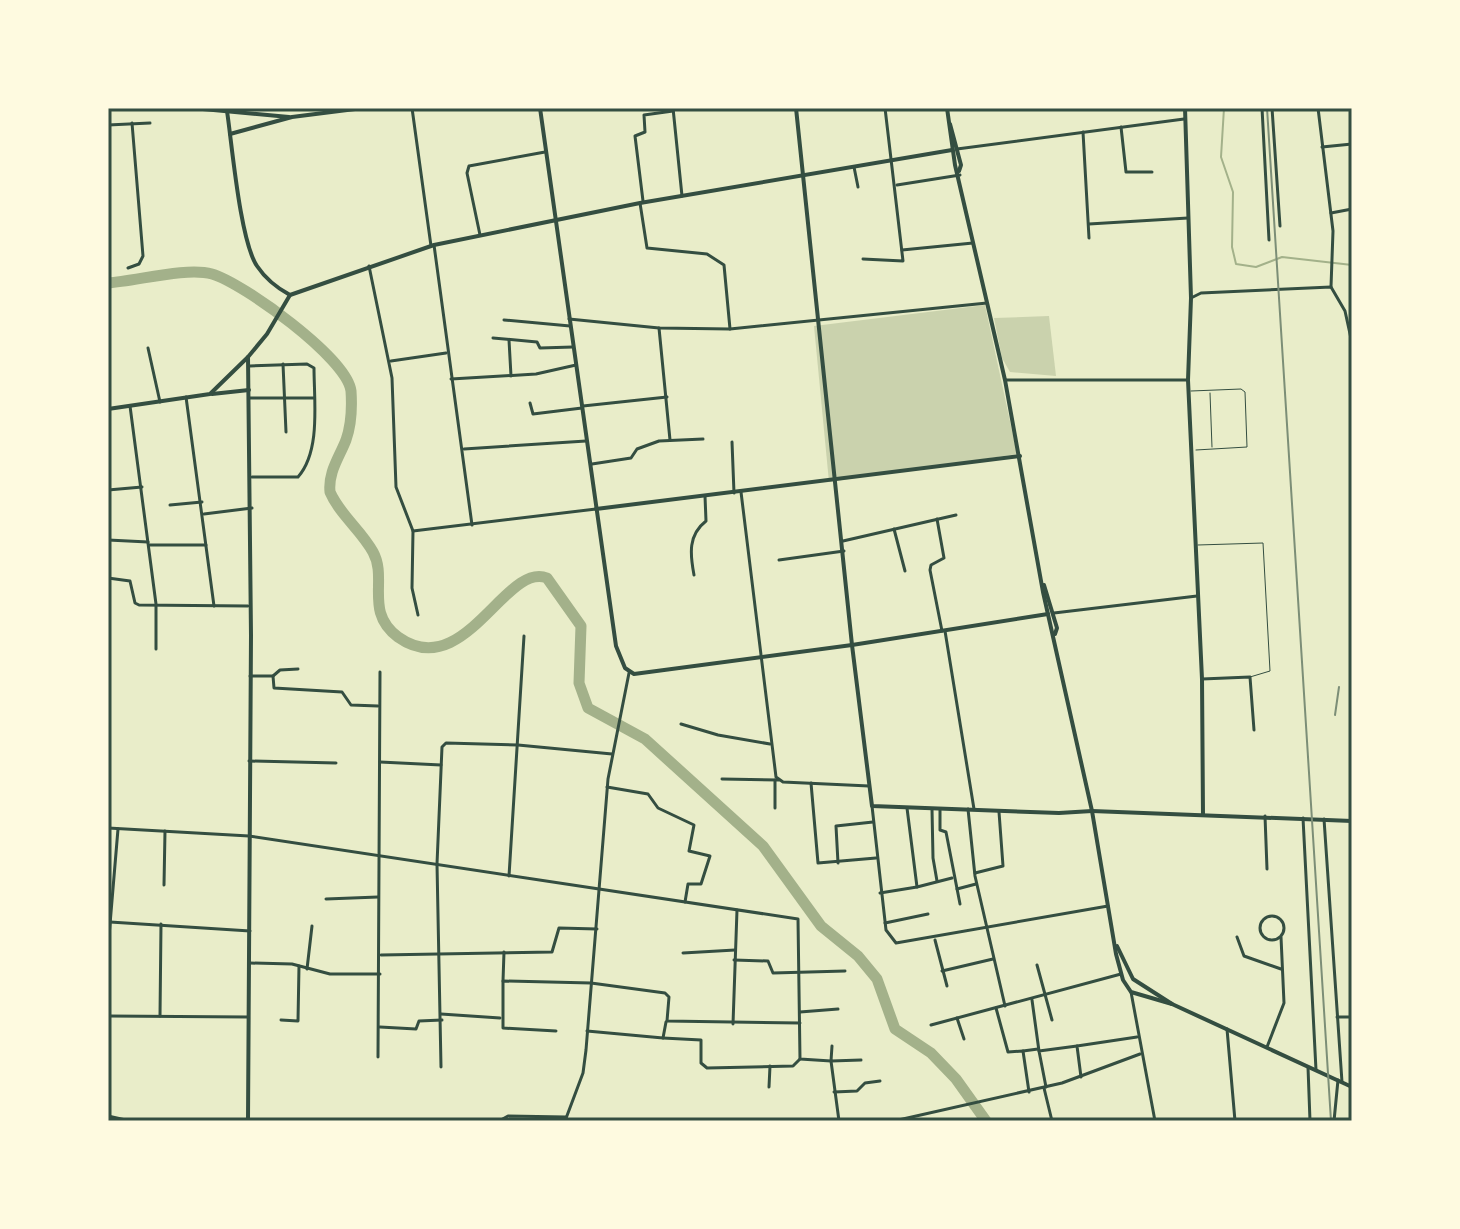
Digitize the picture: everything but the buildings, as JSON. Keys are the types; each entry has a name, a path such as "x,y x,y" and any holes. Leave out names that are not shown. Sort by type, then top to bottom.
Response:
{"main road":[{"path":"192,108 292,117"},
{"path":"230,134 292,117 363,108"},
{"path":"540,108 616,646 629,673 761,658 1051,614"},
{"path":"796,108 852,645 872,806 1352,821"},
{"path":"947,108 1092,811 1121,974 1131,992 1172,1004 1352,1087"},
{"path":"1185,108 1191,298 1188,391 1202,679 1203,814"},
{"path":"224,110 239,199 254,261 269,280 290,295"},
{"path":"210,394 267,334 290,295 369,266 433,246 556,219 955,149"},
{"path":"248,357 252,477 248,606 248,1121"},
{"path":"108,409 249,390"},
{"path":"596,509 1020,456"},
{"path":"1114,940 1133,979 1172,1004"}],"street":[{"path":"412,108 446,353 464,449 472,525"},
{"path":"863,259 903,261 885,108"},
{"path":"1262,108 1269,240"},
{"path":"1272,108 1280,226"},
{"path":"1318,108 1335,257 1331,287 1345,311 1352,343"},
{"path":"682,196 673,110 644,115 645,132 635,136 647,248 707,254 724,265 730,329"},
{"path":"955,149 1185,119"},
{"path":"128,268 139,264 143,256 132,123"},
{"path":"108,125 150,123"},
{"path":"1121,127 1126,172 1152,172"},
{"path":"1083,132 1089,238"},
{"path":"1322,147 1352,144"},
{"path":"481,235 467,173 469,166 545,152"},
{"path":"854,167 858,187"},
{"path":"895,186 960,173"},
{"path":"1331,213 1352,209"},
{"path":"1089,224 1188,218"},
{"path":"902,250 974,243"},
{"path":"369,266 389,362 396,487 413,531 412,588 418,615"},
{"path":"1191,298 1201,293 1331,287"},
{"path":"1190,288 1201,293"},
{"path":"569,319 659,328 730,329 987,303"},
{"path":"504,320 570,326"},
{"path":"659,328 670,440"},
{"path":"493,338 537,342 540,348 573,347"},
{"path":"509,339 511,376"},
{"path":"148,348 160,403"},
{"path":"389,362 446,353"},
{"path":"283,364 286,432"},
{"path":"451,379 511,376 576,365"},
{"path":"250,366 313,366 314,398 312,448 301,476 252,477"},
{"path":"1005,380 1188,380"},
{"path":"186,397 214,606"},
{"path":"530,403 535,415 667,397"},
{"path":"249,398 314,398"},
{"path":"130,406 156,604 156,649"},
{"path":"589,464 631,458 637,449 670,440 703,439"},
{"path":"464,449 586,441"},
{"path":"732,442 734,493"},
{"path":"108,490 142,487"},
{"path":"741,492 773,771 777,780 775,808"},
{"path":"694,575 692,538 695,529 706,521 705,496"},
{"path":"170,505 202,502"},
{"path":"203,514 252,508"},
{"path":"413,531 596,509"},
{"path":"843,541 956,515"},
{"path":"937,519 944,558 931,565 930,570 944,631 971,810 974,873 1005,1006"},
{"path":"894,529 905,571"},
{"path":"108,540 207,545"},
{"path":"779,560 844,551"},
{"path":"108,578 132,582 136,604 248,606"},
{"path":"1051,614 1198,596"},
{"path":"508,877 524,636"},
{"path":"250,676 273,676 280,670 298,669"},
{"path":"378,1057 380,672"},
{"path":"499,1121 508,1116 566,1119 578,1087 597,929 607,787 629,673"},
{"path":"273,676 274,688 342,692 351,705 380,706"},
{"path":"1202,679 1250,677 1254,730"},
{"path":"681,724 718,735 770,744"},
{"path":"441,1067 437,864 442,747 446,743 518,745 612,754"},
{"path":"249,761 336,763"},
{"path":"379,761 441,765"},
{"path":"722,779 869,786"},
{"path":"811,783 818,863 876,858"},
{"path":"607,787 648,794 658,808 694,825 689,851 710,856 707,874 701,884 688,884 685,902"},
{"path":"872,806 887,935 896,943 934,939 1108,906"},
{"path":"907,808 917,887"},
{"path":"932,809 937,881"},
{"path":"940,809 940,830 946,832 960,904"},
{"path":"974,873 1003,866 999,812"},
{"path":"1265,816 1267,869"},
{"path":"1303,818 1316,1071"},
{"path":"1324,819 1340,1081 1334,1121"},
{"path":"838,863 836,826 873,822"},
{"path":"108,828 249,836 800,921 800,1059 793,1066 707,1068 701,1063 701,1040 587,1031"},
{"path":"108,948 118,829"},
{"path":"164,885 165,831"},
{"path":"880,893 954,877"},
{"path":"956,889 976,884"},
{"path":"326,899 378,897"},
{"path":"733,1024 737,910"},
{"path":"885,923 928,914"},
{"path":"1267,1047 1284,1003 1283,970 1280,919 1264,918 1260,929 1264,938 1281,937"},
{"path":"110,922 250,931"},
{"path":"160,1016 161,924"},
{"path":"307,969 312,926"},
{"path":"380,955 440,957 552,952 559,928 597,929"},
{"path":"1237,937 1244,956 1283,970"},
{"path":"934,939 947,986"},
{"path":"683,953 735,950"},
{"path":"504,952 501,1025 506,1030 556,1031"},
{"path":"942,971 993,959"},
{"path":"734,960 768,961 771,972 845,971"},
{"path":"250,963 299,966 330,974 380,974"},
{"path":"1037,965 1052,1020"},
{"path":"281,1020 298,1021 299,966"},
{"path":"931,1025 1121,974"},
{"path":"503,981 591,983 668,994 663,1038"},
{"path":"1131,992 1140,1054 1155,1121"},
{"path":"1032,999 1052,1121"},
{"path":"996,1008 1008,1052 1138,1037"},
{"path":"800,1012 838,1009"},
{"path":"441,1014 500,1018"},
{"path":"108,1016 250,1017"},
{"path":"1337,1017 1352,1017"},
{"path":"957,1018 964,1039"},
{"path":"380,1027 416,1029 419,1021 442,1020"},
{"path":"667,1021 800,1023"},
{"path":"1227,1029 1235,1121"},
{"path":"832,1046 831,1061 839,1120"},
{"path":"1077,1046 1081,1077"},
{"path":"1023,1051 1029,1092"},
{"path":"894,1121 1029,1092 1081,1077 1140,1054"},
{"path":"800,1059 861,1060"},
{"path":"769,1087 770,1066"},
{"path":"1308,1067 1310,1121"},
{"path":"834,1092 857,1091 865,1083 880,1081"},
{"path":"941,1113 942,1121"},
{"path":"108,1116 130,1121"},
{"path":"470,1120 477,1121"}],"lane":[{"path":"1210,390 1212,449"},
{"path":"1188,391 1244,390 1248,445 1245,448 1192,450"},
{"path":"1195,545 1263,543 1270,671 1250,677"}],"green space":[{"path":"985,305 1017,454 829,482 814,326"},
{"path":"1049,316 1056,376 1010,372 1002,358 994,318"}],"waterway":[{"path":"1224,108 1221,157 1233,192 1232,247 1236,264 1256,267 1282,257 1352,265"},
{"path":"108,283 175,273 212,274 269,306 332,360 351,391 351,409 349,429 332,472 330,492 373,552 377,562 379,606 388,627 398,637 422,647 443,645 463,635 516,587 532,578 547,578 581,626 579,683 588,708 645,739 763,846 821,926 858,956 877,979 895,1029 931,1053 956,1079 986,1121"}],"railway":[{"path":"1267,108 1331,1121"},
{"path":"1335,715 1339,687"}]}
